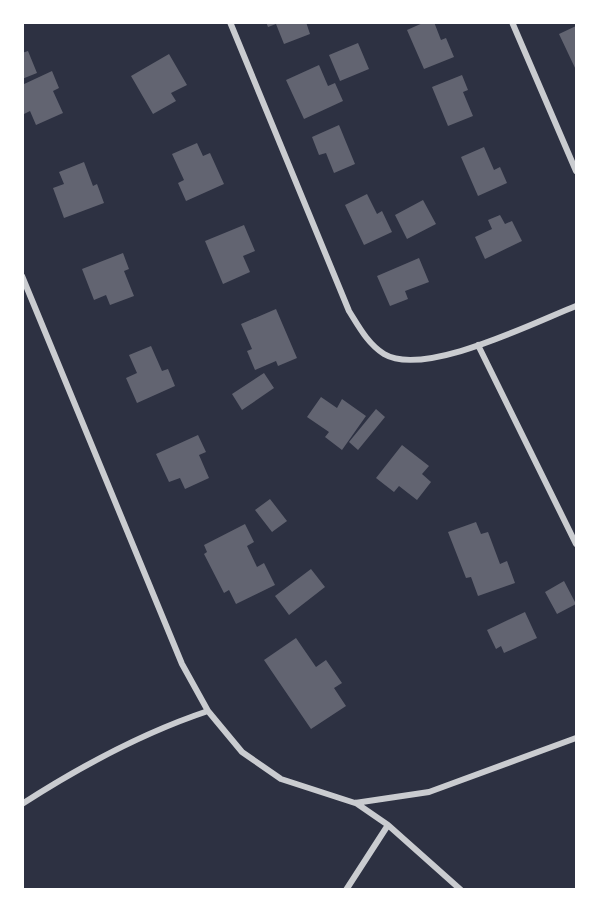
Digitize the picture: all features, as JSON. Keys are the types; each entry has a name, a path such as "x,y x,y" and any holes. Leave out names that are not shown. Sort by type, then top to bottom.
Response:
{"street":[{"path":"230,22 349,311 364,337 385,354 407,361 434,358 478,345 576,306"},
{"path":"512,22 576,171"},
{"path":"22,276 182,664 208,711 242,752 281,779 355,803 388,825 461,890"},
{"path":"478,345 576,544"},
{"path":"22,804 104,755 170,724 208,711"},
{"path":"355,803 429,792 576,738"},
{"path":"346,890 388,825"}],"building":[{"path":"266,22 306,22 310,34 284,44 276,24 268,27"},
{"path":"425,22 434,22 441,40 446,38 454,57 424,69 407,30"},
{"path":"576,26 576,70 559,34"},
{"path":"358,43 369,69 340,81 329,55"},
{"path":"28,51 37,73 22,79 22,53"},
{"path":"169,54 187,85 171,93 176,101 153,114 131,76"},
{"path":"319,65 328,86 335,83 343,101 304,119 286,80"},
{"path":"52,71 59,88 53,91 63,113 36,125 30,111 22,115 22,85"},
{"path":"462,75 468,90 463,92 473,116 448,126 432,87"},
{"path":"339,125 355,164 334,173 326,153 319,155 312,137"},
{"path":"197,143 203,156 210,153 224,184 186,201 178,183 184,180 172,154"},
{"path":"484,147 494,170 500,167 507,183 478,196 461,157"},
{"path":"84,162 93,186 97,184 104,203 64,218 53,188 64,184 59,172"},
{"path":"367,194 377,214 382,211 392,232 364,245 345,205"},
{"path":"423,200 436,224 407,239 395,215"},
{"path":"500,215 505,224 512,221 522,241 485,259 475,237 492,229 488,220"},
{"path":"244,225 255,251 243,256 250,272 223,284 205,241"},
{"path":"123,253 129,269 124,271 134,296 110,305 106,295 94,300 82,269"},
{"path":"419,258 429,282 405,291 408,299 390,306 377,276"},
{"path":"276,309 297,358 278,366 276,361 255,370 247,351 252,349 241,324"},
{"path":"151,346 162,371 168,369 175,386 137,403 126,378 137,373 129,355"},
{"path":"264,373 274,388 242,410 232,394"},
{"path":"321,397 337,408 342,399 366,416 342,450 325,437 329,432 307,417"},
{"path":"376,409 385,417 358,450 349,442"},
{"path":"198,435 206,452 199,455 209,478 185,489 180,478 169,482 156,454"},
{"path":"402,445 429,466 422,474 431,482 417,500 399,486 394,492 376,478"},
{"path":"270,499 287,521 272,532 255,510"},
{"path":"476,522 481,534 488,532 500,564 507,561 515,583 478,596 471,577 466,578 448,532"},
{"path":"245,524 254,542 247,546 257,567 264,563 275,585 236,604 229,590 224,593 204,554 207,552 204,545"},
{"path":"311,569 325,587 289,615 275,596"},
{"path":"564,581 576,604 557,614 545,592"},
{"path":"525,612 537,638 504,653 501,646 496,649 487,630"},
{"path":"296,638 316,667 326,660 342,683 334,688 346,706 311,729 264,660"}]}
